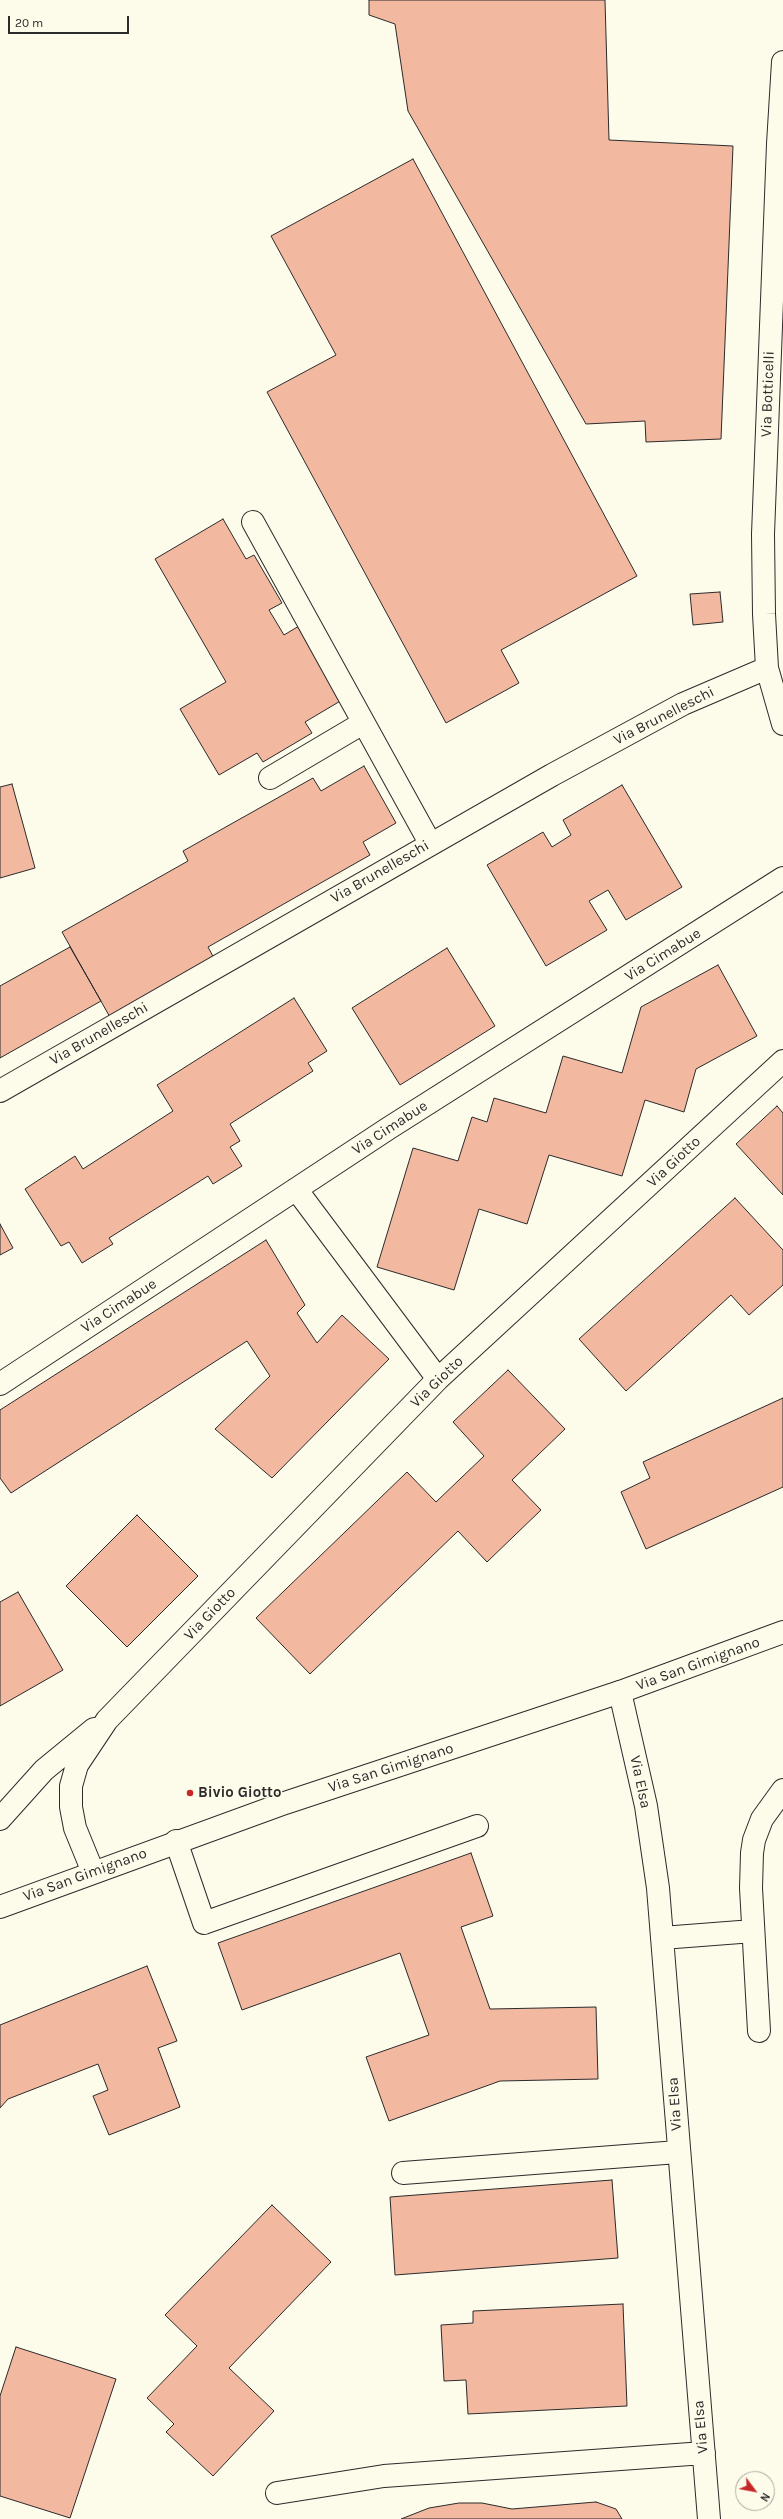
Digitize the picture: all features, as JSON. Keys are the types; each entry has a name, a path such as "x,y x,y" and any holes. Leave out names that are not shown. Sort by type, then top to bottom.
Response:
{"street":[{"name":"Via Botticelli","path":"783,62 775,435 763,534 764,614 767,668 783,724"},
{"path":"253,522 430,843"},
{"name":"Via Brunelleschi","path":"0,1091 430,843 683,704 767,668"},
{"path":"270,778 363,723"},
{"name":"Via Cimabue","path":"0,1384 296,1189 783,878"},
{"name":"Via Giotto","path":"0,1819 58,1757 107,1720 438,1379 783,1061"},
{"path":"296,1189 438,1379"},
{"name":"Via San Gimignano","path":"0,1907 176,1841 293,1800 620,1692 783,1632"},
{"name":"Via Elsa","path":"620,1692 649,1825 658,1888 678,2152 709,2519"},
{"name":"Via Giotto","path":"93,1872 74,1822 71,1786 77,1765 107,1720"},
{"path":"759,2031 751,1888 754,1840 767,1809 783,1790"},
{"path":"176,1841 204,1923 477,1826"},
{"path":"662,1938 753,1931"},
{"path":"403,2174 678,2152"},
{"path":"277,2493 384,2476 704,2453"}],"building":[{"path":"369,0 605,0 609,140 733,146 721,439 646,442 645,421 586,424 408,111 395,24 369,15"},
{"path":"413,159 637,576 501,650 519,683 446,723 267,392 336,355 271,236"},
{"path":"223,519 246,559 254,555 282,603 269,610 284,635 299,626 342,700 305,722 312,733 263,762 257,753 219,775 180,709 226,682 155,559"},
{"path":"720,592 723,622 693,625 690,594"},
{"path":"364,766 396,823 363,842 370,855 208,947 215,960 111,1019 62,932 188,861 183,851 313,778 321,791"},
{"path":"12,784 35,868 0,878 0,787"},
{"path":"622,785 682,887 626,920 608,890 589,901 607,930 546,966 487,865 543,832 552,847 571,835 563,820"},
{"path":"70,947 101,1001 0,1058 0,986"},
{"path":"447,948 495,1026 400,1085 352,1008"},
{"path":"718,965 757,1036 696,1069 684,1112 645,1100 622,1176 549,1155 527,1224 479,1209 454,1290 377,1267 413,1148 458,1161 472,1117 487,1122 494,1098 546,1113 563,1056 622,1073 641,1007"},
{"path":"294,998 327,1051 308,1063 313,1071 230,1124 240,1141 230,1147 242,1166 213,1184 208,1176 109,1238 113,1244 82,1263 69,1242 61,1246 25,1189 75,1156 83,1169 173,1111 157,1085"},
{"path":"777,1106 783,1113 783,1195 736,1144"},
{"path":"735,1198 783,1250 783,1285 749,1315 731,1295 626,1391 579,1339"},
{"path":"0,1224 13,1248 0,1255"},
{"path":"266,1240 305,1305 297,1313 317,1343 342,1315 389,1359 272,1478 215,1429 270,1376 247,1341 11,1493 0,1478 0,1410"},
{"path":"508,1370 565,1429 512,1480 541,1510 487,1562 458,1531 310,1674 256,1618 407,1472 436,1502 484,1456 453,1422"},
{"path":"783,1398 783,1487 646,1549 621,1492 650,1478 643,1462"},
{"path":"137,1515 198,1576 127,1647 66,1586"},
{"path":"18,1592 63,1670 0,1706 0,1602"},
{"path":"471,1853 493,1916 461,1927 490,2009 596,2007 598,2079 500,2081 389,2121 366,2057 429,2035 400,1953 242,2010 218,1943"},
{"path":"147,1966 177,2041 158,2048 180,2107 109,2135 93,2096 108,2090 98,2064 8,2099 0,2108 0,2025"},
{"path":"612,2180 618,2258 395,2275 390,2197"},
{"path":"272,2205 331,2262 229,2368 274,2411 213,2476 166,2432 174,2424 147,2398 197,2346 165,2315"},
{"path":"623,2304 627,2406 468,2414 466,2380 444,2381 441,2325 473,2323 473,2311"},
{"path":"16,2347 116,2379 70,2518 0,2496 0,2396"},
{"path":"596,2502 616,2509 622,2519 401,2519 429,2508 459,2503 482,2503 512,2509"}],"place":[{"name":"Bivio Giotto","path":"190,1793"}]}
